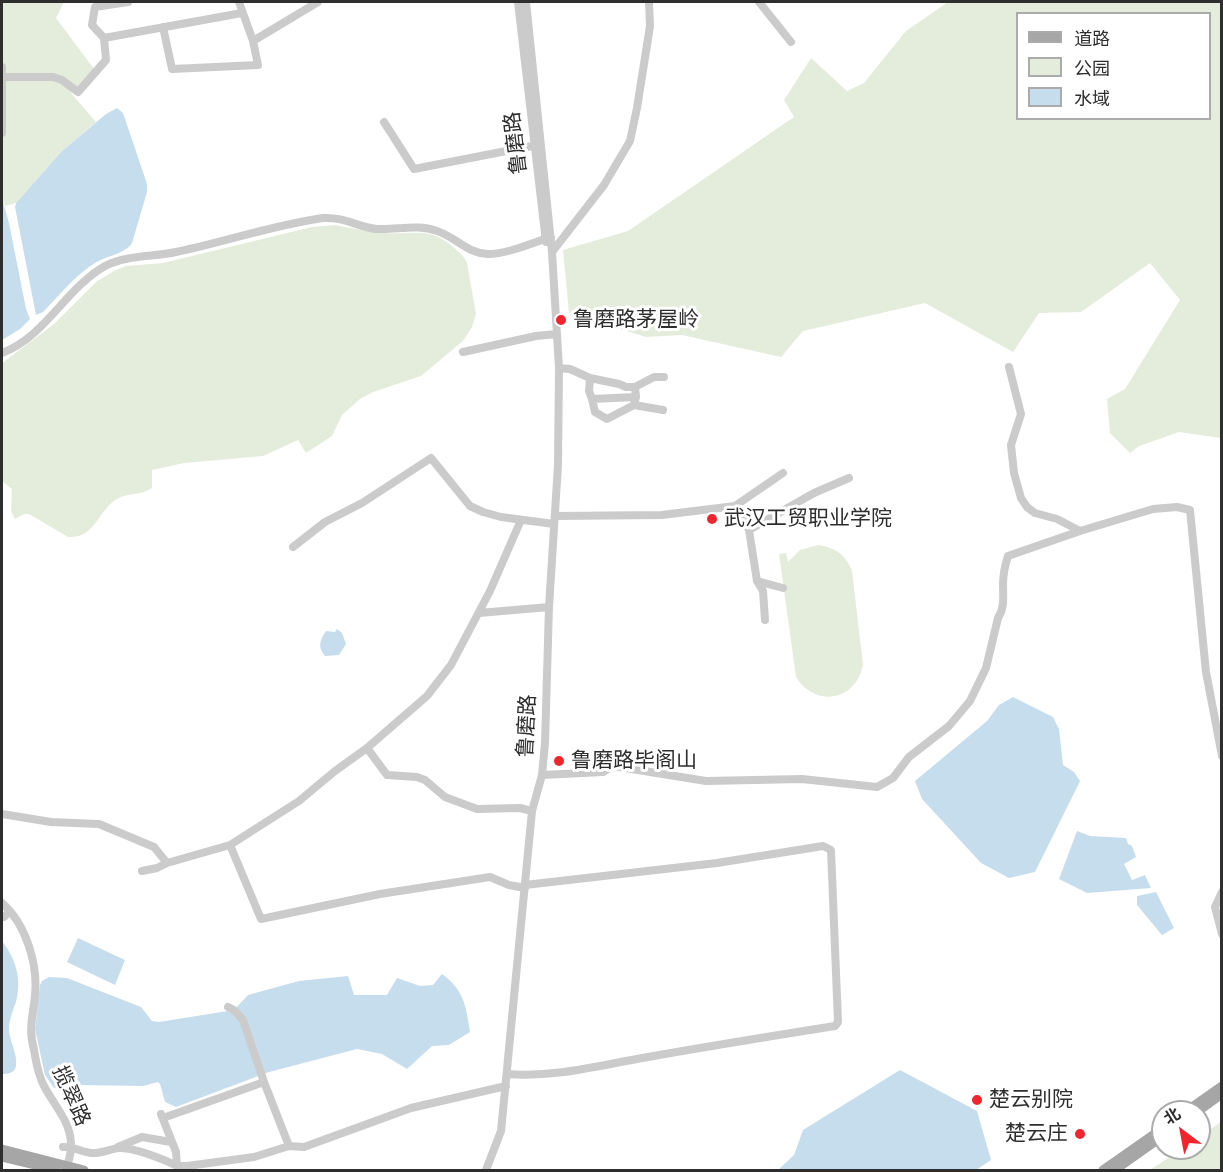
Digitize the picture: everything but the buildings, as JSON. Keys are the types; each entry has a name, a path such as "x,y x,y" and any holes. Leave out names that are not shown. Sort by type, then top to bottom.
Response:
{"main road":[{"path":"1202,1100 1221,1086"},
{"path":"1103,1170 1151,1136"},
{"path":"1115,1170 1151,1144"},
{"path":"2,1149 52,1167"},
{"path":"2,1156 52,1167 84,1170"}],"street":[{"path":"2,79 53,77 62,80 78,92 106,60 104,38 92,25 94,7 128,2"},
{"path":"163,27 172,69 258,65 253,41 239,2"},
{"path":"253,41 318,2"},
{"name":"鲁磨路","path":"518,2 538,145"},
{"name":"鲁磨路","path":"526,2 538,145 554,279"},
{"path":"552,252 604,185 630,141 638,108 650,26 649,2"},
{"path":"759,2 791,42"},
{"path":"104,38 242,12"},
{"path":"2,67 2,134"},
{"path":"384,122 414,169 538,145"},
{"path":"2,354 28,339 92,275 111,263 126,259 175,253 323,218 340,218 379,229 415,227 437,231 466,249 487,254 548,238"},
{"name":"鲁磨路","path":"486,1170 501,1131 532,811 542,775 545,743 559,368 552,252 548,238"},
{"path":"463,352 536,336 557,334"},
{"path":"1009,367 1021,414 1011,445 1014,473 1021,498 1035,513 1057,519 1080,531"},
{"path":"559,368 570,369 590,378 626,387 635,387 654,377 664,377"},
{"path":"590,378 589,391 595,412 607,420 634,405 663,410"},
{"path":"634,405 635,387"},
{"path":"592,399 636,397"},
{"path":"293,547 325,522 362,503 431,458 467,504 483,512 521,520 662,515 735,506 783,473"},
{"path":"749,530 814,493 849,478"},
{"path":"735,506 749,530 757,581 763,591 765,620"},
{"path":"542,775 603,772 613,766 706,781 801,779 871,787 884,784 893,778 909,757 949,726 970,701 986,669 1001,612 1008,556 1153,508 1177,507 1190,510 1206,672 1221,756"},
{"path":"142,871 157,868 166,862 230,846 299,801 367,748 428,696 451,665 479,613 521,520"},
{"path":"757,581 783,588"},
{"path":"479,613 549,607"},
{"path":"367,748 387,775 417,777 425,780 445,797 477,809 520,808 532,811"},
{"path":"2,814 51,822 99,824 154,847 166,862"},
{"path":"230,846 261,919 380,894 490,877 509,885 525,886 717,863 823,846 831,850 838,1022 835,1026 685,1050 581,1070 530,1076 507,1074"},
{"path":"1221,892 1215,907 1221,934"},
{"name":"揽翠路","path":"2,903 22,930 33,966 35,995 30,1024 37,1064 44,1085 64,1118 67,1146 66,1168"},
{"path":"2,916 4,917 10,911"},
{"path":"228,1006 243,1020 289,1146"},
{"path":"177,1166 176,1152 162,1116 264,1082"},
{"path":"177,1166 254,1157 289,1146 304,1147 411,1108 506,1086"},
{"path":"67,1146 94,1154 108,1152 142,1137 171,1142"},
{"path":"116,1149 147,1154 185,1170"}],"green space":[{"path":"2,2 64,2 56,18 94,69 71,93 96,122 61,152 16,203 5,206 2,198"},
{"path":"948,2 1221,2 1221,438 1179,432 1139,446 1130,453 1110,433 1107,399 1125,389 1180,300 1150,263 1081,312 1039,313 1013,352 925,303 803,331 781,357 682,335 646,337 569,313 563,250 628,231 794,117 784,100 811,58 847,91 864,83 906,31"},
{"path":"335,225 367,231 428,234 444,240 463,256 467,263 476,314 472,327 463,341 421,376 373,392 360,399 342,415 332,436 306,453 298,440 263,456 184,463 152,470 152,488 115,500 90,529 77,536 68,537 29,514 15,519 11,511 12,489 2,481 2,363 53,325 97,281 116,270 126,266 163,263 312,227"},
{"path":"818,545 839,553 847,560 852,571 863,665 859,677 852,686 844,693 834,696 814,693 804,687 796,677 779,554 786,553 788,562 800,550"},
{"path":"1221,1122 1221,1170 1150,1170 1165,1160 1211,1160 1211,1129"}],"water":[{"path":"117,108 123,113 147,184 147,192 132,243 125,250 88,268 43,312 36,315 16,203 61,152 106,114"},
{"path":"2,198 30,319 20,329 2,340"},
{"path":"337,629 342,633 346,644 339,655 325,656 320,647 322,637 326,631 335,632"},
{"path":"1013,697 1053,717 1059,729 1063,765 1074,772 1080,781 1035,872 1009,878 981,863 922,799 915,781 987,721 999,705"},
{"path":"1077,831 1090,836 1126,838 1136,857 1124,864 1132,880 1145,875 1151,888 1087,893 1059,879"},
{"path":"1156,892 1174,928 1162,935 1137,905 1137,896"},
{"path":"78,938 125,960 115,985 67,962"},
{"path":"2,941 17,970 18,994 9,1029 16,1066 13,1072 2,1074"},
{"path":"442,974 455,986 463,999 470,1032 449,1045 432,1046 407,1069 382,1054 357,1049 269,1072 176,1107 165,1102 158,1082 143,1086 75,1085 54,1088 45,1075 35,1029 40,985 49,977 67,978 141,1007 152,1021 159,1022 234,1010 248,995 299,981 348,976 354,995 387,995 397,978 420,986 433,985"},
{"path":"900,1070 977,1111 991,1160 976,1170 778,1170 794,1155 803,1130"}],"place":[{"name":"鲁磨路茅屋岭","path":"561,320"},
{"name":"武汉工贸职业学院","path":"712,519"},
{"name":"鲁磨路毕阁山","path":"559,761"},
{"name":"楚云别院","path":"977,1100"},
{"name":"楚云庄","path":"1080,1134"}]}
